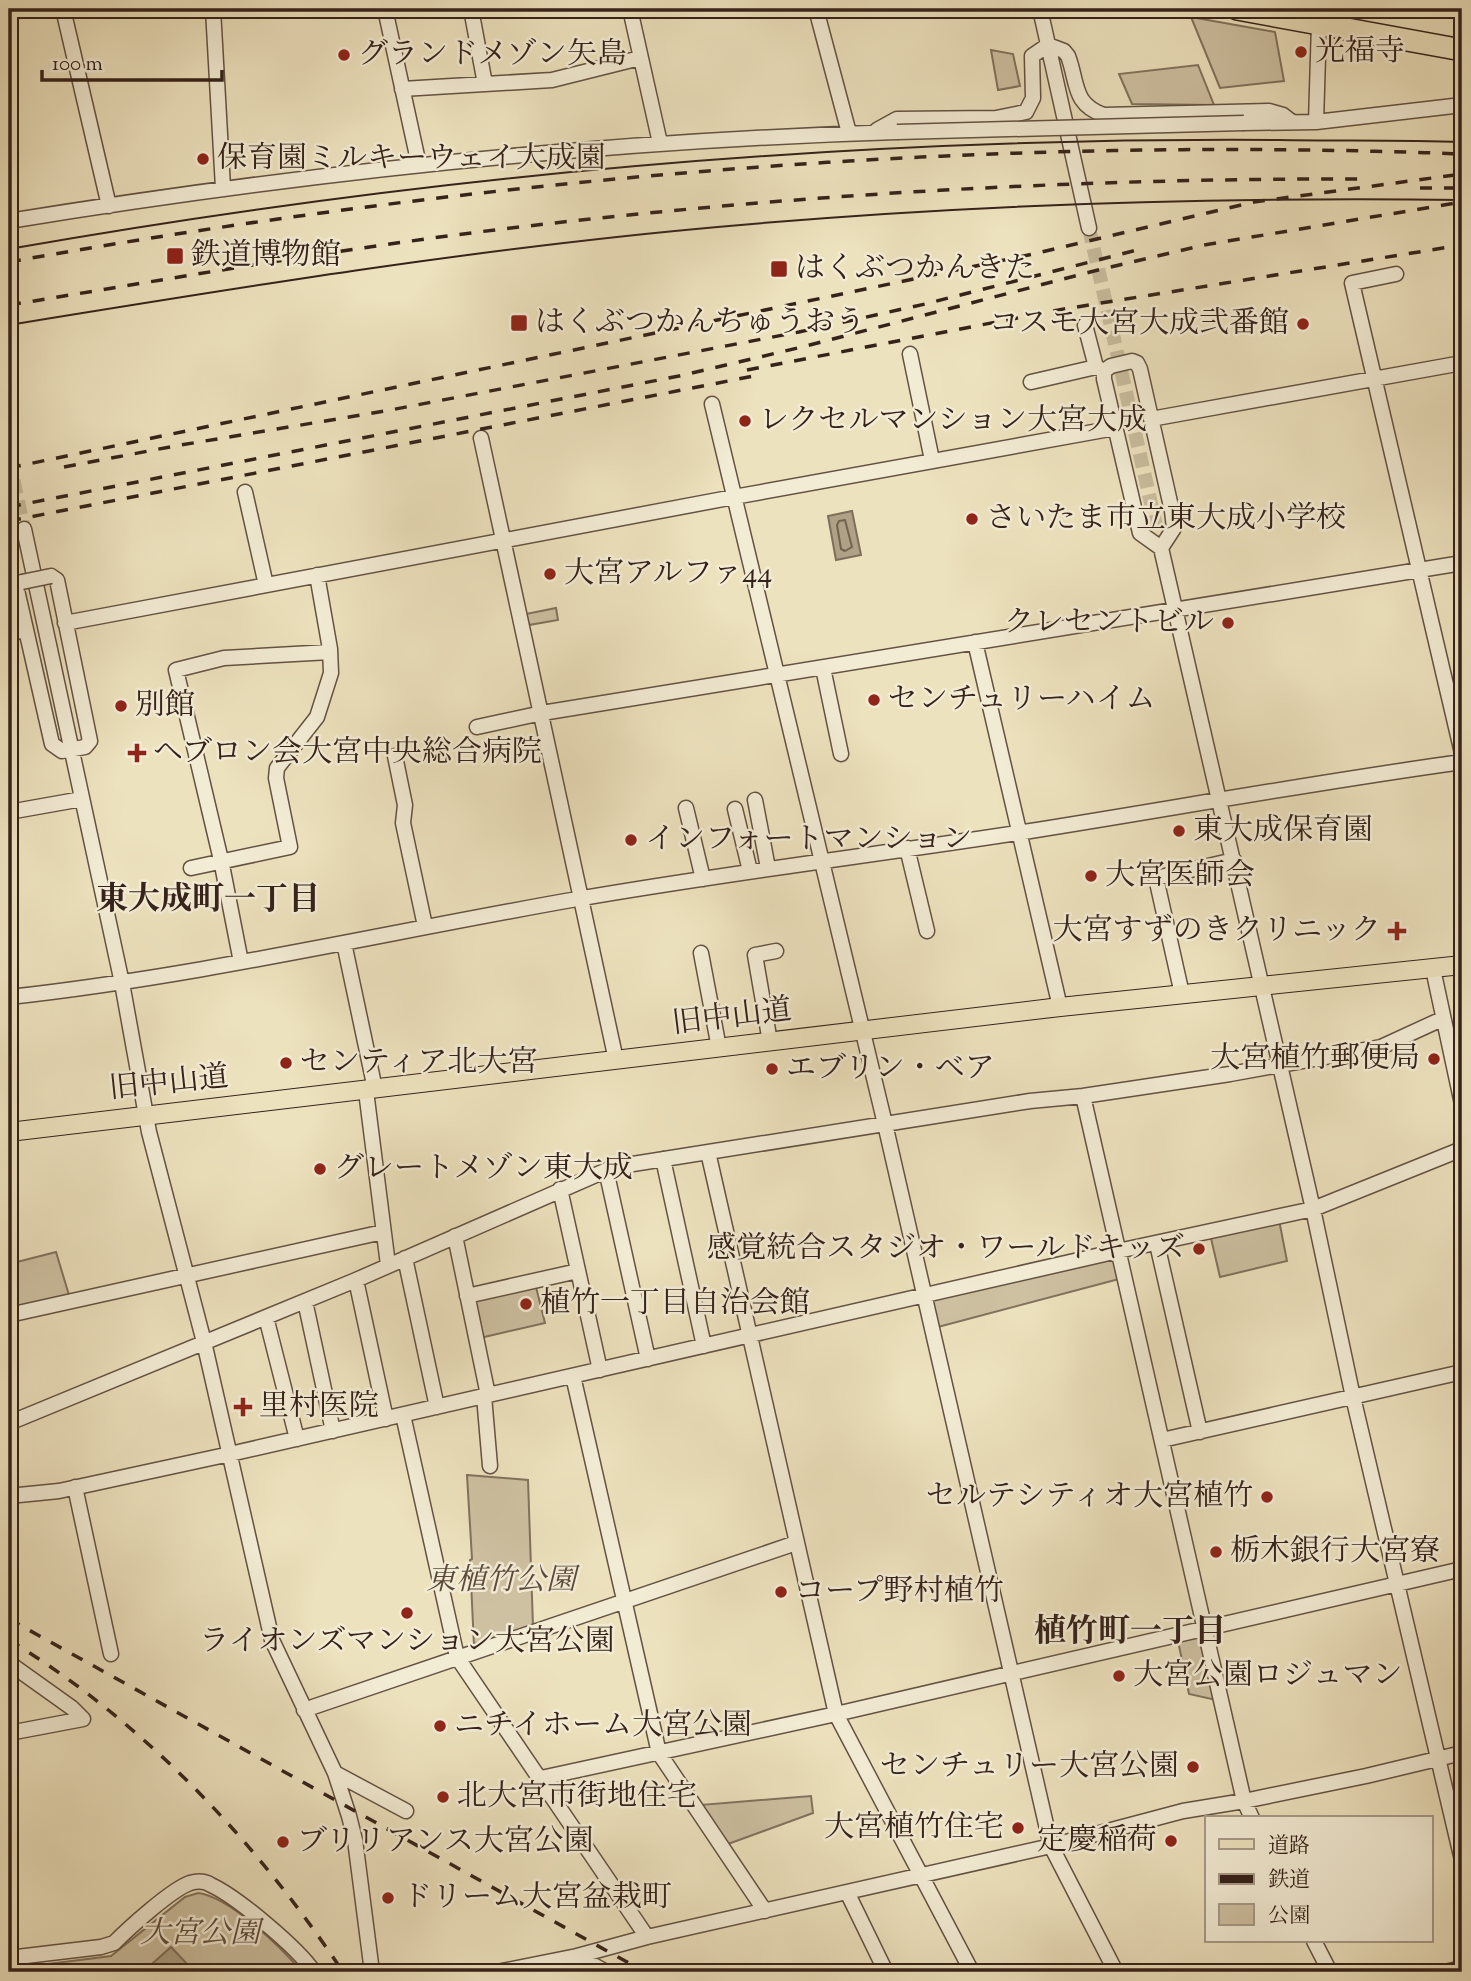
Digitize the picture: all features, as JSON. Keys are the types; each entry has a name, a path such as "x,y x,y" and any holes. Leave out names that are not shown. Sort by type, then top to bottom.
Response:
{"highway":[{"path":"1237,9 1314,18 1462,50"}],"main road":[{"name":"旧中山道","path":"9,1132 1060,1007 1462,965"}],"street":[{"path":"63,9 108,206"},
{"path":"214,9 223,188"},
{"path":"385,9 419,165"},
{"path":"471,9 485,84"},
{"path":"630,9 660,143"},
{"path":"816,9 849,133"},
{"path":"1040,9 1089,228"},
{"path":"1314,18 1316,122"},
{"path":"873,132 897,119 996,118 1026,112 1033,99 1032,56 1048,45"},
{"path":"1048,45 1064,51 1069,56 1082,101 1092,110 1104,115 1269,111 1283,115 1292,122"},
{"path":"402,89 552,80 640,58"},
{"path":"9,221 223,188 419,165 660,143 873,132 1316,122 1462,105"},
{"path":"1396,274 1352,283 1462,753"},
{"path":"1085,325 1100,369 1140,533 1161,548 1314,1209 1353,1397 1462,1860"},
{"path":"910,354 932,460"},
{"path":"1031,382 1132,361 1137,363 1172,510 1174,528 1161,548"},
{"path":"1151,419 1462,363"},
{"path":"712,404 885,1124 1051,1846 1116,1972"},
{"path":"65,623 1115,428"},
{"path":"481,438 616,1060"},
{"path":"245,492 266,585"},
{"path":"24,529 122,983 149,1132 204,1342 272,1640 335,1773 355,1840 372,1972"},
{"path":"477,727 542,713 777,677 1462,563"},
{"path":"191,868 290,847 276,778 277,768 317,717 331,673 317,575"},
{"path":"56,577 65,623 90,741 85,747 62,751 52,744 17,586 22,582 56,577"},
{"path":"9,633 26,630"},
{"path":"975,642 1060,1007"},
{"path":"241,962 176,670 224,658 330,652"},
{"path":"823,668 841,754"},
{"path":"394,756 405,805 403,823 425,926"},
{"path":"9,997 122,983 580,898 1020,832 1343,778 1462,762"},
{"path":"9,812 82,799"},
{"path":"755,800 768,868"},
{"path":"686,808 702,879"},
{"path":"735,809 750,871"},
{"path":"907,848 928,931"},
{"path":"1182,994 1156,878 1234,860"},
{"path":"344,943 370,1090 388,1265"},
{"path":"770,1042 755,954 776,951"},
{"path":"701,953 719,1048"},
{"path":"1433,968 1462,1104"},
{"path":"9,1423 356,1280 606,1170 1030,1101 1083,1096 1281,1066 1381,1047 1442,1019"},
{"path":"1083,1096 1244,1801 1251,1816"},
{"path":"9,1496 75,1487 230,1454 1118,1251 1314,1209 1462,1149"},
{"path":"708,1152 836,1714 972,1972"},
{"path":"663,1159 704,1346"},
{"path":"606,1170 648,1359"},
{"path":"560,1189 600,1370"},
{"path":"9,1315 383,1231"},
{"path":"455,1236 486,1396 490,1466"},
{"path":"1157,1244 1200,1432"},
{"path":"405,1258 437,1407"},
{"path":"467,1296 578,1271"},
{"path":"356,1280 386,1419"},
{"path":"305,1301 334,1431"},
{"path":"266,1317 297,1439"},
{"path":"1162,1440 1462,1372"},
{"path":"573,1376 659,1753 765,1911"},
{"path":"403,1415 457,1657 647,1937"},
{"path":"75,1487 111,1654"},
{"path":"304,1710 796,1542"},
{"path":"541,1778 836,1714 1462,1569"},
{"path":"9,1663 72,1708 83,1719 9,1733"},
{"path":"496,1972 559,1966 578,1956 647,1937 848,1894 1051,1846 1157,1817 1366,1776 1462,1753"},
{"path":"335,1773 406,1811"},
{"path":"9,1958 101,1947 114,1943 177,1891 189,1883 200,1881 222,1891 266,1925 287,1942 314,1972"},
{"path":"848,1894 886,1972"},
{"path":"1315,1942 1330,1972"},
{"path":"578,1956 606,1972"},
{"path":"1445,1972 1462,1968"}],"green space":[{"path":"1191,17 1275,32 1284,81 1220,88"},
{"path":"991,50 1013,54 1020,86 998,90"},
{"path":"1198,65 1214,105 1132,104 1119,74"},
{"path":"556,608 558,620 529,625 526,614"},
{"path":"1279,1220 1287,1261 1220,1277 1210,1234"},
{"path":"56,1252 69,1295 10,1308 9,1264"},
{"path":"1115,1257 1119,1279 938,1327 931,1299"},
{"path":"535,1283 545,1323 480,1338 472,1297"},
{"name":"東植竹公園","path":"467,1475 528,1480 533,1626 474,1646 472,1559"},
{"path":"1199,1637 1216,1700 1189,1694 1178,1641"},
{"path":"811,1796 813,1813 728,1844 700,1805"},
{"name":"大宮公園","path":"198,1893 240,1913 282,1950 302,1972 9,1972 9,1969 111,1956 185,1897"}],"water":[{"path":"852,511 861,555 836,560 828,516"},
{"path":"171,1947 189,1966 188,1972 143,1972"}],"tunnel":[{"path":"1089,228 1161,548"},
{"path":"9,460 24,529"}],"tram line":[{"path":"9,249 324,200 483,181 800,154 960,145 1119,141 1462,142"},
{"path":"9,325 458,256 638,235 821,218 1004,207 1187,201 1462,200"}],"railway":[{"path":"9,262 189,232 369,207 551,185 732,169 915,157 1097,151 1280,150 1462,154"},
{"path":"9,468 1033,254 1254,202 1462,174"},
{"path":"9,305 448,236 725,206 1046,185 1368,179"},
{"path":"1420,188 1462,188"},
{"path":"9,507 679,376 1204,245 1462,202"},
{"path":"747,370 1064,309 1462,245"},
{"path":"64,467 385,411 799,332 925,304 1141,249"},
{"path":"9,521 759,375"},
{"path":"9,1619 645,1972"},
{"path":"9,1640 59,1672 106,1708 194,1788 273,1876 343,1972"}],"place":[{"name":"光福寺","path":"1301,52"},
{"name":"グランドメゾン矢島","path":"344,55"},
{"name":"保育園ミルキーウェイ大成園","path":"203,159"},
{"name":"鉄道博物館","path":"175,256"},
{"name":"はくぶつかんきた","path":"779,269"},
{"name":"はくぶつかんちゅうおう","path":"519,323"},
{"name":"コスモ大宮大成弐番館","path":"1303,324"},
{"name":"レクセルマンション大宮大成","path":"745,421"},
{"name":"さいたま市立東大成小学校","path":"972,519"},
{"name":"大宮アルファ44","path":"550,574"},
{"name":"クレセントビル","path":"1228,623"},
{"name":"センチュリーハイム","path":"874,700"},
{"name":"別館","path":"121,706"},
{"name":"ヘブロン会大宮中央総合病院","path":"137,753"},
{"name":"東大成保育園","path":"1179,831"},
{"name":"インフォートマンション","path":"631,840"},
{"name":"大宮医師会","path":"1091,876"},
{"name":"大宮すずのきクリニック","path":"1397,931"},
{"name":"大宮植竹郵便局","path":"1434,1059"},
{"name":"センティア北大宮","path":"286,1063"},
{"name":"エブリン・ベア","path":"772,1069"},
{"name":"グレートメゾン東大成","path":"320,1169"},
{"name":"感覚統合スタジオ・ワールドキッズ","path":"1199,1249"},
{"name":"植竹一丁目自治会館","path":"526,1304"},
{"name":"里村医院","path":"243,1407"},
{"name":"セルテシティオ大宮植竹","path":"1267,1497"},
{"name":"栃木銀行大宮寮","path":"1216,1552"},
{"name":"コープ野村植竹","path":"781,1592"},
{"name":"ライオンズマンション大宮公園","path":"407,1613"},
{"name":"大宮公園ロジュマン","path":"1119,1676"},
{"name":"ニチイホーム大宮公園","path":"440,1726"},
{"name":"センチュリー大宮公園","path":"1193,1767"},
{"name":"北大宮市街地住宅","path":"443,1797"},
{"name":"大宮植竹住宅","path":"1018,1828"},
{"name":"定慶稲荷","path":"1171,1841"},
{"name":"ブリリアンス大宮公園","path":"283,1842"},
{"name":"ドリーム大宮盆栽町","path":"388,1898"}],"district":[{"name":"東大成町一丁目","path":"208,901"},
{"name":"植竹町一丁目","path":"1130,1633"}]}
